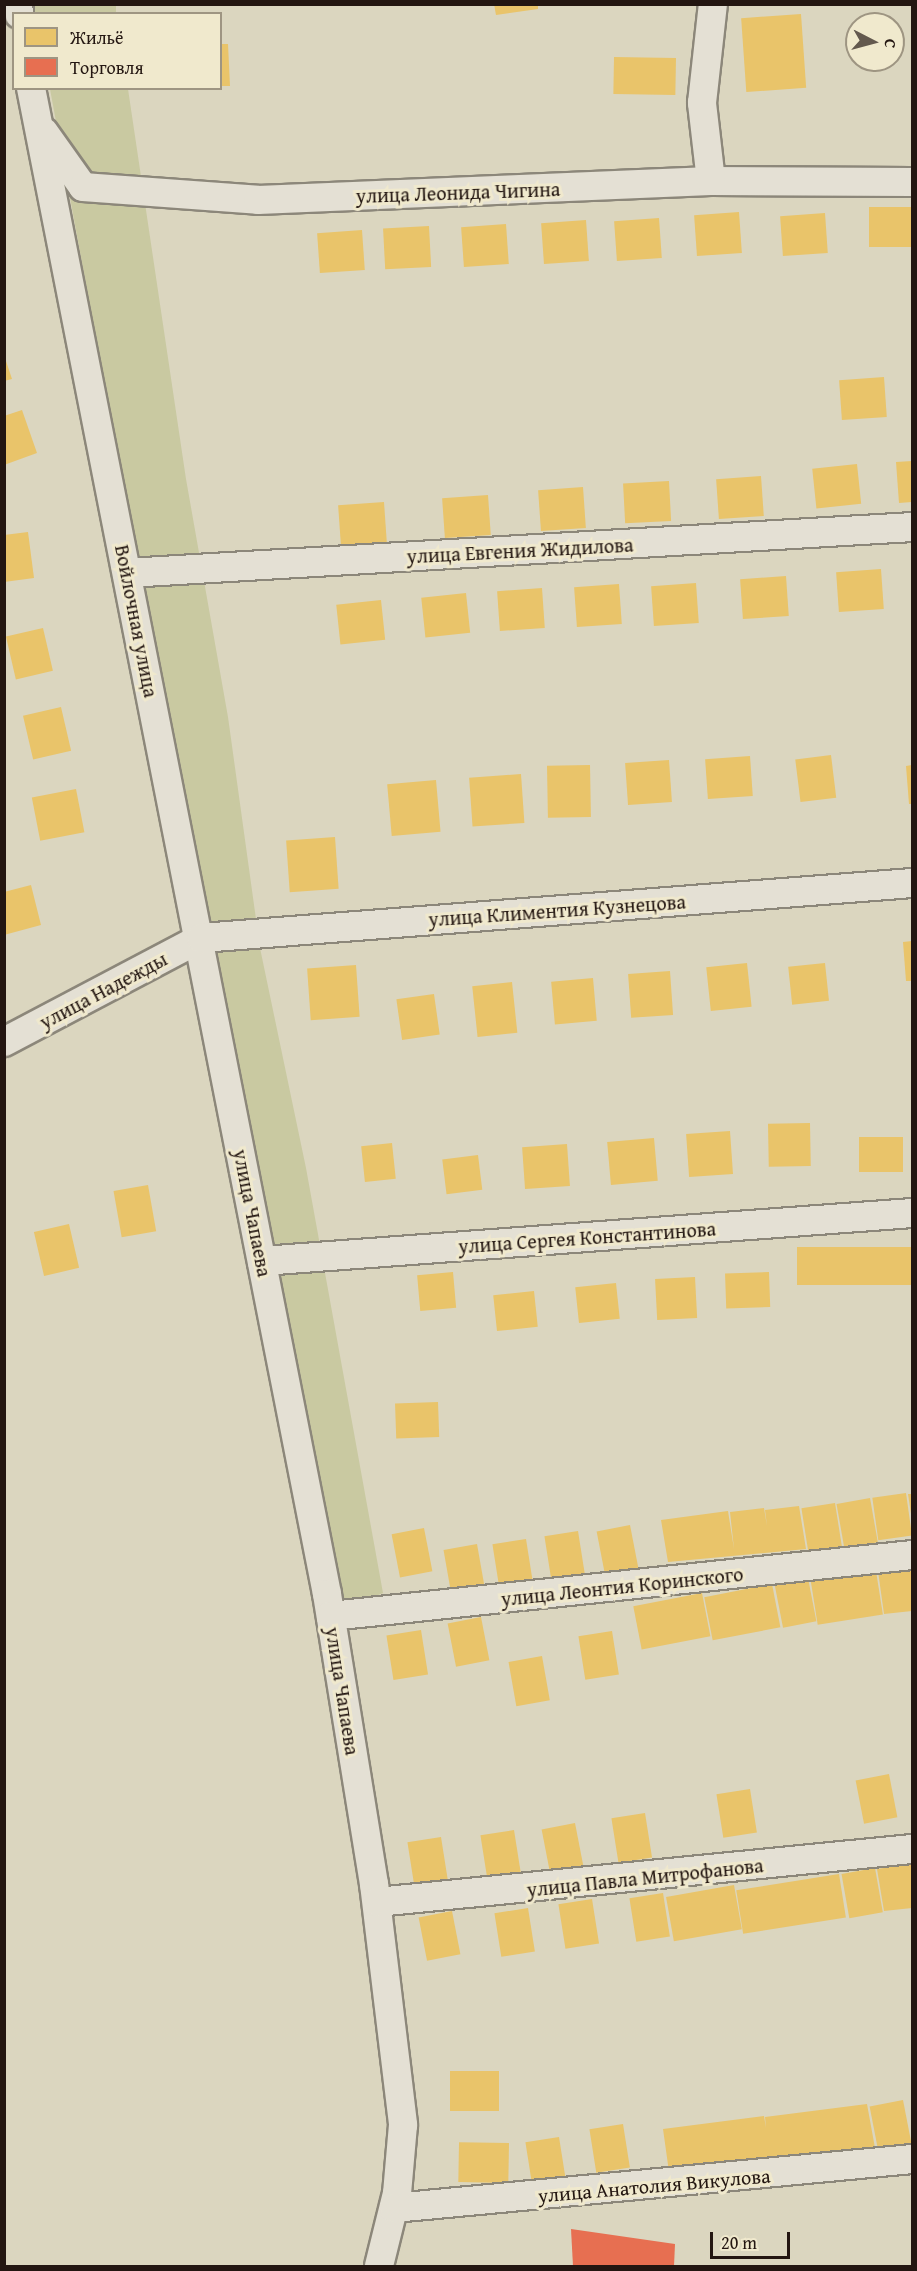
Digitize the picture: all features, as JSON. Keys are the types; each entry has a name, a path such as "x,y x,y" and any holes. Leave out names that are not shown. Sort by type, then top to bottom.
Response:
{"street":[{"path":"711,181 702,103 713,4"},
{"name":"Войлочная улица","path":"32,90 236,1119"},
{"name":"улица Леонида Чигина","path":"37,123 83,187 258,200 711,181 912,182"},
{"name":"улица Евгения Жидилова","path":"127,573 912,527"},
{"name":"улица Климентия Кузнецова","path":"201,938 912,883"},
{"name":"улица Надежды","path":"4,1042 201,938"},
{"name":"улица Чапаева","path":"236,1119 330,1616 377,1902 403,2125 394,2208 379,2266"},
{"name":"улица Сергея Константинова","path":"262,1261 912,1213"},
{"name":"улица Леонтия Коринского","path":"330,1616 912,1555"},
{"name":"улица Павла Митрофанова","path":"377,1902 912,1849"},
{"name":"улица Анатолия Викулова","path":"394,2208 912,2159"}],"green space":[{"path":"35,5 116,5 116,12 35,12"},
{"path":"50,90 128,90 186,479 228,717 260,948 306,1168 383,1593 347,1608 333,1584 217,953 165,713"}],"building: Жильё":[{"path":"494,4 538,4 538,9 496,15"},
{"path":"801,14 806,88 746,92 741,18"},
{"path":"222,44 228,44 230,86 222,86"},
{"path":"614,57 676,58 675,95 613,94"},
{"path":"869,207 912,207 912,247 869,247"},
{"path":"739,212 742,253 697,256 694,215"},
{"path":"825,213 828,253 783,256 780,216"},
{"path":"659,218 662,258 617,261 614,221"},
{"path":"586,220 589,261 544,264 541,223"},
{"path":"506,224 509,264 464,267 461,227"},
{"path":"429,226 431,267 385,269 383,228"},
{"path":"362,230 365,270 320,273 317,233"},
{"path":"4,355 12,379 4,381"},
{"path":"884,377 887,417 842,420 839,380"},
{"path":"22,410 37,453 4,465 4,416"},
{"path":"912,461 912,502 899,503 896,462"},
{"path":"857,464 861,504 816,508 812,469"},
{"path":"761,476 764,516 719,519 716,479"},
{"path":"669,481 671,521 625,523 623,483"},
{"path":"583,487 586,528 541,531 538,490"},
{"path":"488,495 491,535 445,538 442,498"},
{"path":"384,502 387,542 341,545 338,505"},
{"path":"28,532 34,578 4,582 4,535"},
{"path":"881,569 884,609 839,612 836,572"},
{"path":"786,576 789,616 743,619 740,579"},
{"path":"696,583 699,623 654,626 651,586"},
{"path":"619,584 622,624 577,627 574,587"},
{"path":"542,588 545,628 500,631 497,591"},
{"path":"466,593 470,633 425,637 421,598"},
{"path":"381,600 385,640 340,644 336,605"},
{"path":"43,628 53,671 16,679 6,637"},
{"path":"61,707 71,751 33,760 23,716"},
{"path":"831,755 836,798 801,802 795,759"},
{"path":"750,756 753,796 708,799 705,759"},
{"path":"669,760 672,802 628,805 625,763"},
{"path":"590,765 591,817 548,818 547,766"},
{"path":"912,765 912,804 909,804 906,766"},
{"path":"521,774 524,823 473,827 469,778"},
{"path":"436,780 441,832 392,836 387,784"},
{"path":"76,789 84,832 40,841 32,798"},
{"path":"335,837 339,889 290,892 286,840"},
{"path":"31,885 41,925 4,935 4,892"},
{"path":"912,941 912,981 906,981 903,942"},
{"path":"747,963 752,1007 711,1011 706,967"},
{"path":"825,963 829,1001 792,1005 788,967"},
{"path":"356,965 360,1017 311,1020 307,968"},
{"path":"670,971 673,1015 631,1018 628,974"},
{"path":"593,978 597,1021 555,1024 551,982"},
{"path":"512,982 517,1033 478,1037 472,986"},
{"path":"434,994 440,1035 402,1040 396,999"},
{"path":"810,1123 811,1166 769,1167 768,1124"},
{"path":"730,1131 733,1174 689,1177 686,1134"},
{"path":"859,1137 903,1137 903,1172 859,1172"},
{"path":"654,1138 658,1181 611,1185 607,1142"},
{"path":"392,1143 396,1179 365,1182 361,1146"},
{"path":"567,1144 570,1186 525,1189 522,1147"},
{"path":"478,1155 482,1190 447,1194 442,1159"},
{"path":"148,1185 156,1231 122,1237 114,1191"},
{"path":"69,1224 79,1268 44,1276 34,1232"},
{"path":"797,1247 912,1247 912,1285 797,1285"},
{"path":"453,1272 456,1308 420,1311 417,1275"},
{"path":"769,1272 770,1307 726,1309 725,1274"},
{"path":"695,1277 697,1318 657,1320 655,1279"},
{"path":"616,1283 620,1319 579,1323 575,1287"},
{"path":"534,1291 538,1327 497,1331 493,1295"},
{"path":"438,1402 439,1437 396,1438 395,1404"},
{"path":"906,1493 912,1536 878,1540 872,1498"},
{"path":"908,1494 912,1494 912,1514 911,1514"},
{"path":"870,1498 878,1542 844,1548 837,1504"},
{"path":"835,1503 842,1546 808,1552 801,1508"},
{"path":"799,1506 806,1549 668,1562 661,1520 728,1511 734,1549 730,1512 764,1508 767,1526 765,1510"},
{"path":"630,1525 638,1568 605,1575 597,1531"},
{"path":"424,1528 432,1571 400,1577 392,1534"},
{"path":"578,1531 585,1574 551,1580 544,1536"},
{"path":"526,1539 533,1582 499,1588 492,1544"},
{"path":"477,1544 485,1588 451,1594 444,1550"},
{"path":"912,1567 912,1611 884,1614 878,1571"},
{"path":"876,1571 883,1614 818,1625 811,1581"},
{"path":"808,1578 816,1621 783,1628 775,1584"},
{"path":"772,1584 780,1627 713,1640 704,1597"},
{"path":"702,1593 710,1636 642,1650 633,1606"},
{"path":"481,1617 489,1660 456,1667 448,1623"},
{"path":"421,1630 428,1674 393,1680 386,1635"},
{"path":"612,1631 619,1674 585,1680 578,1636"},
{"path":"542,1656 550,1700 516,1706 509,1662"},
{"path":"889,1774 897,1817 864,1824 856,1780"},
{"path":"750,1789 757,1832 723,1838 716,1794"},
{"path":"645,1813 652,1857 618,1863 611,1818"},
{"path":"575,1823 583,1866 550,1873 542,1829"},
{"path":"514,1830 521,1873 487,1879 480,1835"},
{"path":"441,1837 448,1880 414,1886 407,1842"},
{"path":"911,1864 912,1908 884,1911 877,1869"},
{"path":"875,1868 883,1912 849,1918 842,1874"},
{"path":"839,1874 846,1917 743,1934 736,1890"},
{"path":"734,1885 742,1929 674,1941 666,1897"},
{"path":"663,1893 670,1936 636,1942 629,1898"},
{"path":"592,1899 599,1943 565,1949 558,1904"},
{"path":"528,1908 535,1951 501,1957 494,1913"},
{"path":"452,1911 460,1954 427,1961 419,1917"},
{"path":"450,2071 499,2071 499,2111 450,2111"},
{"path":"903,2100 911,2143 878,2150 870,2106"},
{"path":"867,2104 875,2148 669,2172 663,2129 764,2116 766,2128 765,2117"},
{"path":"623,2124 630,2167 596,2173 589,2129"},
{"path":"559,2137 566,2181 532,2187 525,2142"},
{"path":"459,2142 509,2143 508,2183 458,2182"}],"building: Торговля":[{"path":"571,2229 675,2244 674,2266 573,2266"}]}
